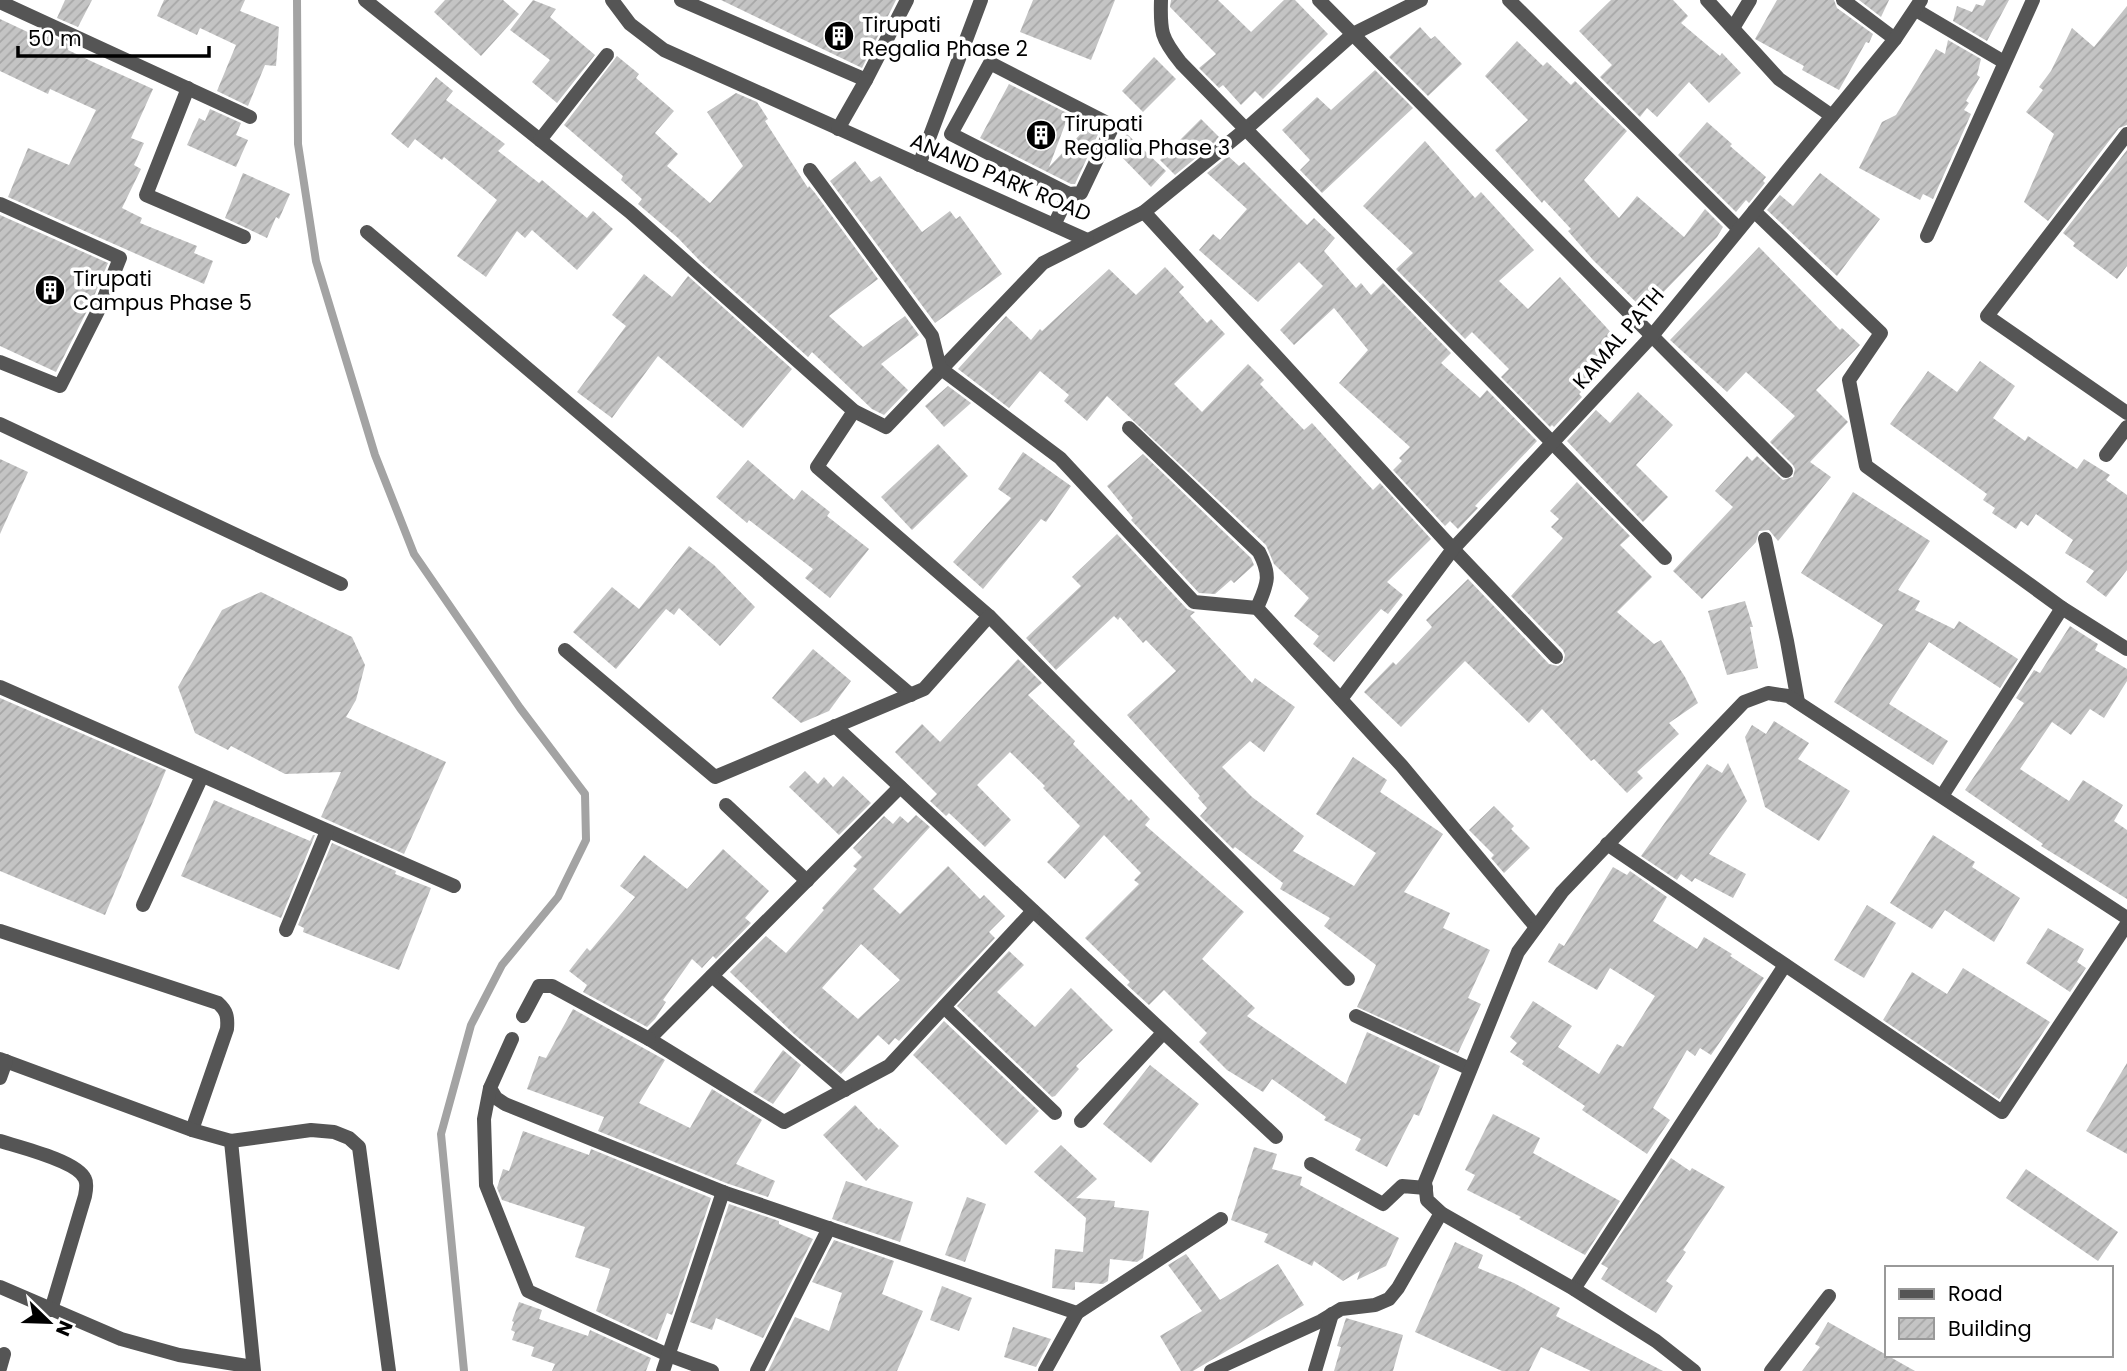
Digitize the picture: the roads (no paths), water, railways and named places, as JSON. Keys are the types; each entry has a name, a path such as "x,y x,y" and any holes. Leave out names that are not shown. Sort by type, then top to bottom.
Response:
{"street":[{"path":"365,0 630,212 854,411 886,427 1043,263 1087,240"},
{"name":"ANAND PARK ROAD","path":"612,0 630,24 664,50 1087,240 1144,212 1246,129 1353,34 1421,0"},
{"path":"681,0 866,80"},
{"path":"838,129 908,0"},
{"path":"919,165 981,0"},
{"path":"1161,0 1160,27 1165,44 1665,558"},
{"path":"1318,0 1786,471"},
{"path":"1509,0 1738,228"},
{"path":"1707,0 1779,79 1832,116"},
{"path":"1733,28 1750,0"},
{"path":"1843,0 1895,39"},
{"path":"1927,236 2033,0"},
{"path":"0,2 250,117"},
{"path":"1919,5 2004,62"},
{"name":"KAMAL PATH","path":"1341,699 1453,549 1651,337 1895,39 1919,5"},
{"path":"540,140 607,55"},
{"path":"990,63 1113,126 1081,193 1069,194 951,134 990,63"},
{"path":"188,88 146,195 244,237"},
{"path":"2127,134 1987,316 2127,413"},
{"path":"810,170 932,336 940,368 1060,458 1194,602 1256,608 1402,766 1536,927"},
{"path":"1054,225 1069,194"},
{"path":"0,204 120,258 101,305 60,386 0,362"},
{"path":"1754,211 1881,333 1849,380 1866,466 2062,608 2127,649"},
{"path":"1144,212 1453,549 1556,657"},
{"path":"367,232 911,695"},
{"path":"854,411 817,467 989,617 1348,979"},
{"path":"0,425 341,584"},
{"path":"2106,455 2127,427"},
{"path":"1129,428 1259,552 1268,568 1268,583 1256,608"},
{"path":"1765,539 1798,702"},
{"path":"1942,796 2062,608"},
{"path":"565,650 715,777 924,689 989,617"},
{"path":"0,687 454,886"},
{"path":"1694,1371 1656,1340 1574,1289 1441,1213 1427,1200 1425,1182 1518,952 1562,892 1607,844 1744,702 1768,693 1788,696 1798,702 2127,918"},
{"path":"835,726 1276,1137"},
{"path":"143,905 202,776"},
{"path":"649,1039 900,787"},
{"path":"726,805 807,881"},
{"path":"286,930 327,831"},
{"path":"1607,844 2002,1112 2127,924"},
{"path":"523,1016 539,986 552,986 649,1039 784,1122 889,1066 1033,911"},
{"path":"0,931 218,1003 225,1009 228,1016 227,1029 192,1130"},
{"path":"1574,1289 1786,965"},
{"path":"712,976 845,1090"},
{"path":"944,1007 1055,1113"},
{"path":"1356,1016 1471,1069"},
{"path":"1081,1121 1163,1033"},
{"path":"512,1039 490,1088 484,1118 486,1185 528,1291 712,1371"},
{"path":"0,1078 3,1060 192,1130 231,1141 311,1130 334,1132 349,1138 359,1147 389,1371"},
{"path":"490,1088 496,1098 505,1104 723,1192 1077,1313"},
{"path":"0,1141 65,1163 79,1171 86,1180 85,1196 51,1310"},
{"path":"0,1287 121,1339 179,1356 254,1369 231,1141"},
{"path":"1311,1164 1383,1204 1402,1186 1426,1188"},
{"path":"663,1371 723,1192"},
{"path":"1211,1371 1341,1309 1375,1305 1389,1299 1441,1213"},
{"path":"1045,1371 1077,1313 1221,1219"},
{"path":"757,1371 829,1228"},
{"path":"1771,1371 1829,1296"},
{"path":"1315,1371 1332,1314"}],"waterway":[{"path":"297,0 298,144 316,261 375,455 414,554 520,708 585,794 586,840 558,897 502,965 471,1025 441,1134 464,1371"}],"place":[{"name":"Tirupati Regalia Phase 2","path":"839,36"},
{"name":"Tirupati Regalia Phase 3","path":"1041,135"},
{"name":"Tirupati Campus Phase 5","path":"50,290"}]}
